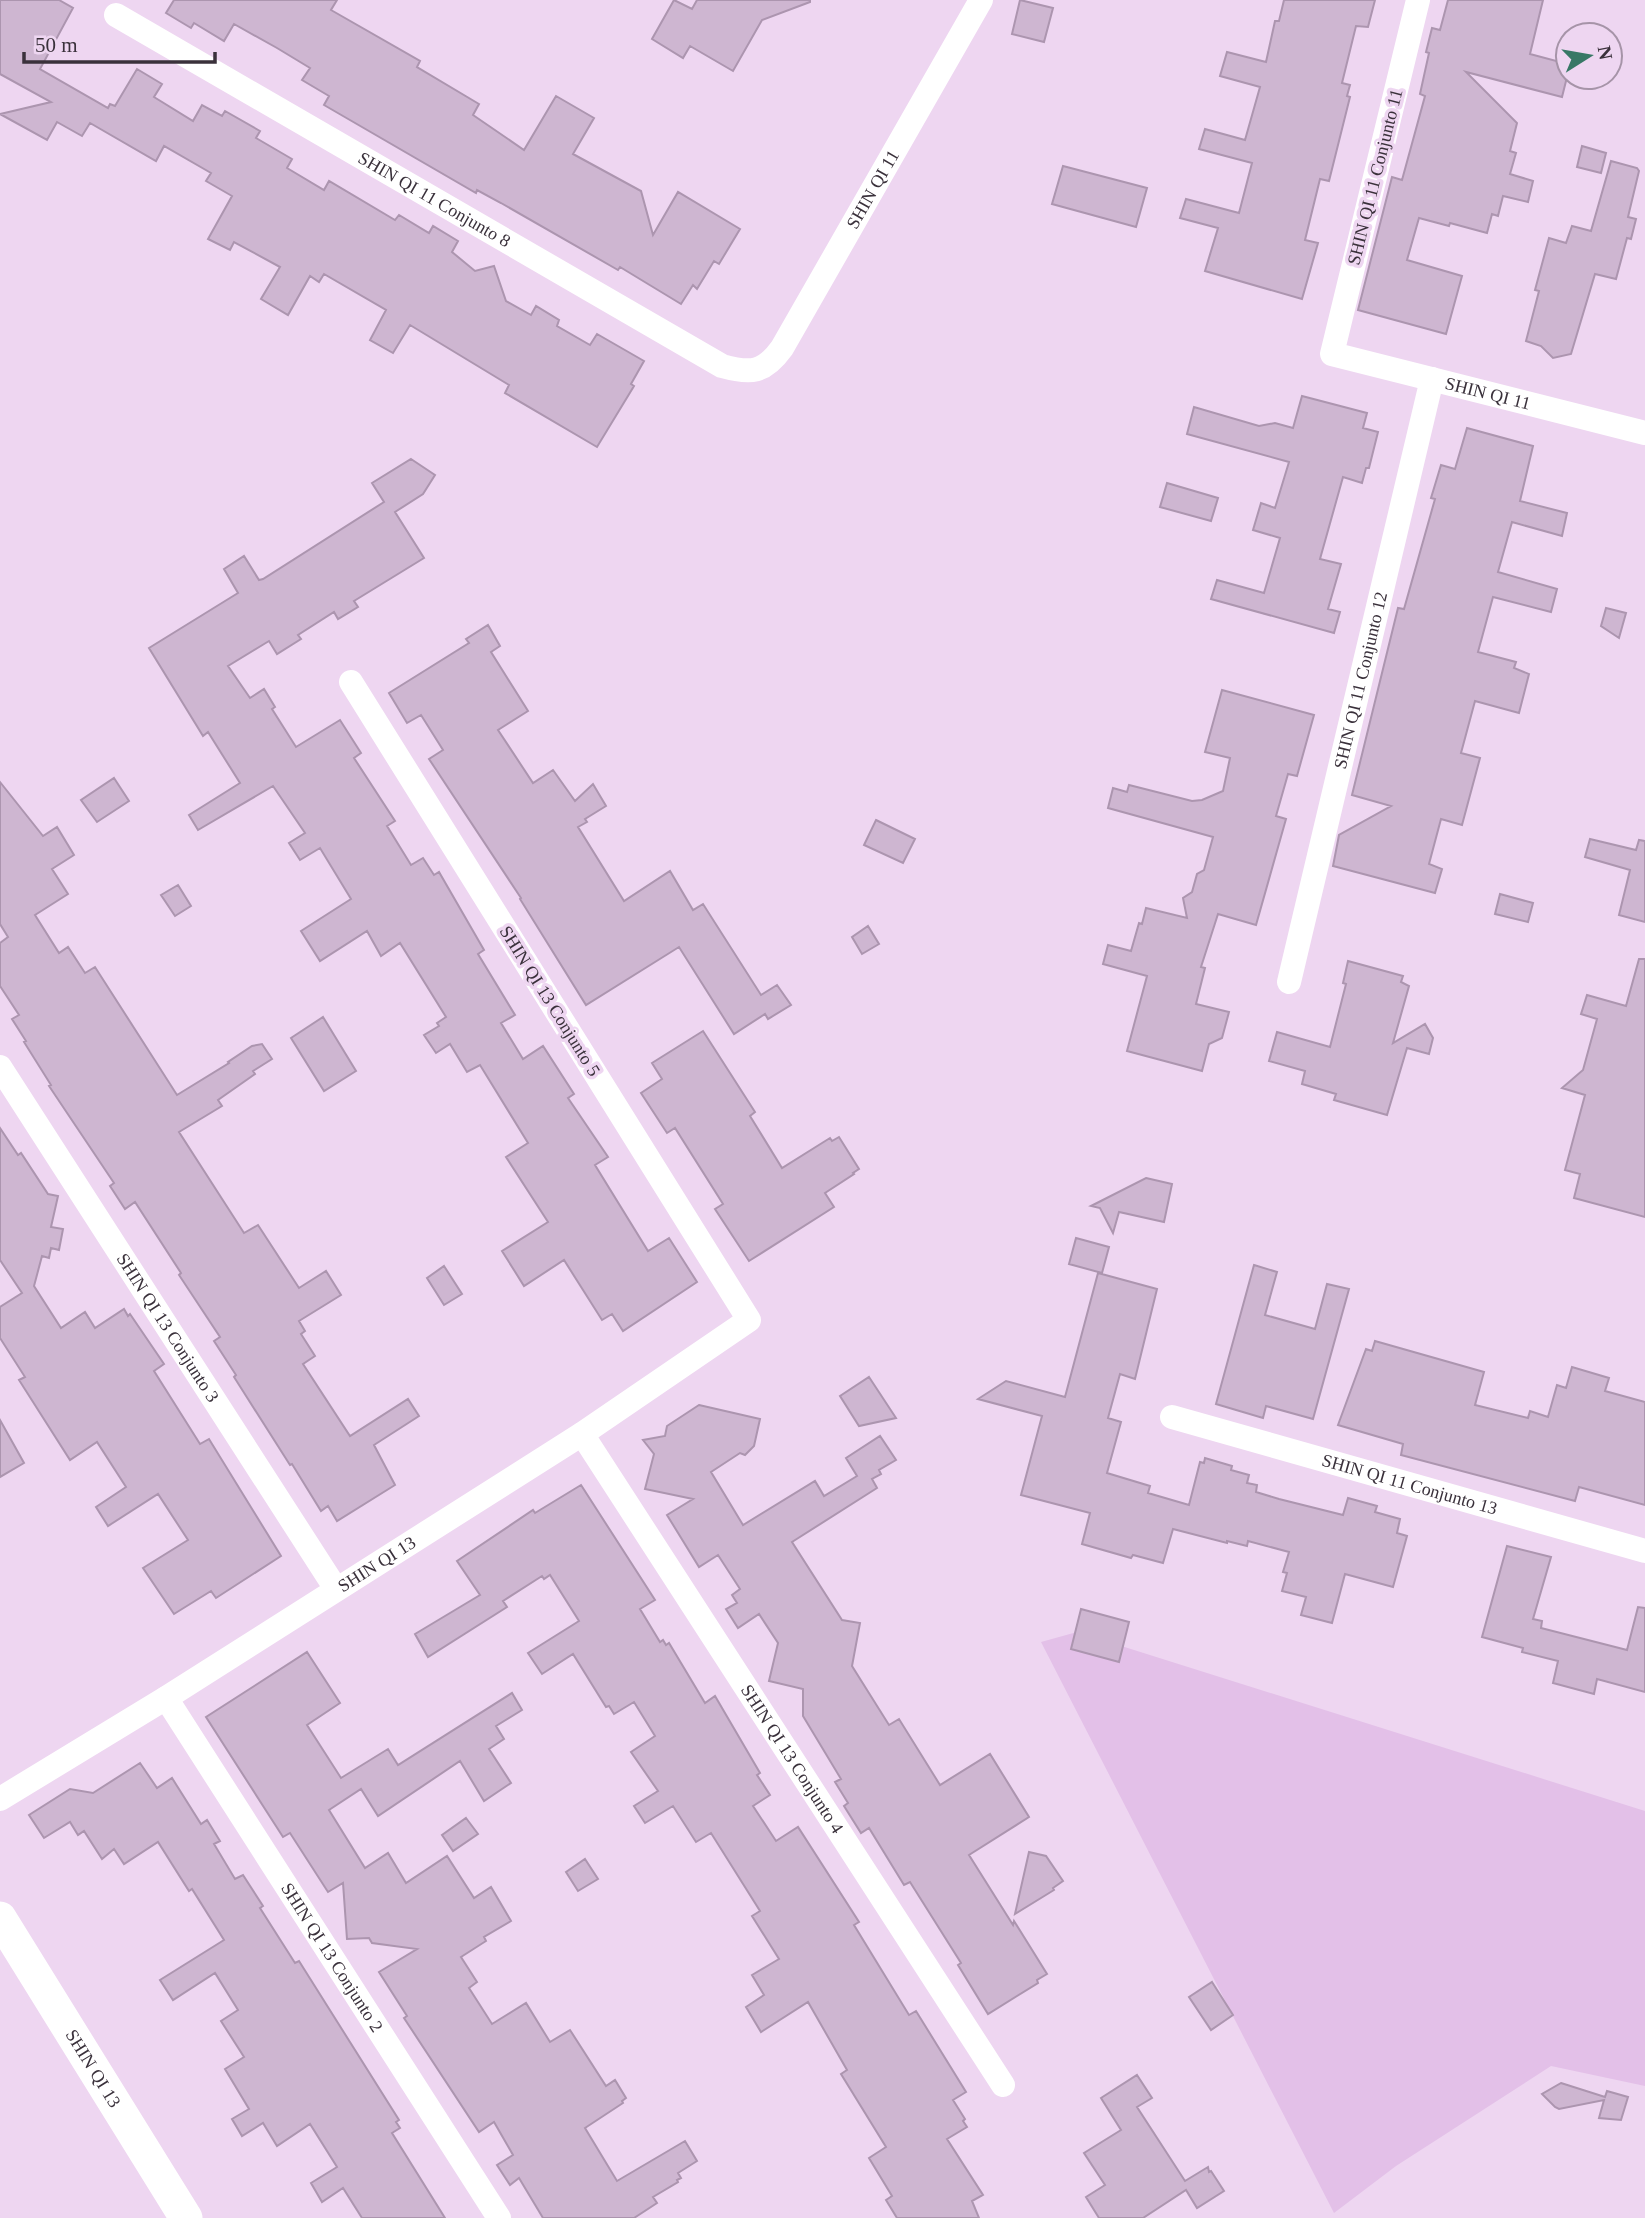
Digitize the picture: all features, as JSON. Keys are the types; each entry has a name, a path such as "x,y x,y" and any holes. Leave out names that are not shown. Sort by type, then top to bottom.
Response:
{"street":[{"name":"SHIN QI 11","path":"755,371 771,363 782,348 981,0"},
{"name":"SHIN QI 11 Conjunto 11","path":"1332,354 1418,0"},
{"name":"SHIN QI 11 Conjunto 8","path":"116,15 722,366 740,371 755,371"},
{"name":"SHIN QI 11","path":"1332,354 1645,433"},
{"name":"SHIN QI 11 Conjunto 12","path":"1289,982 1432,379"},
{"name":"SHIN QI 13 Conjunto 5","path":"351,682 749,1320"},
{"name":"SHIN QI 13 Conjunto 3","path":"0,1067 336,1589"},
{"name":"SHIN QI 13","path":"0,1799 166,1698 582,1434 749,1320"},
{"name":"SHIN QI 11 Conjunto 13","path":"1172,1417 1645,1551"},
{"name":"SHIN QI 13 Conjunto 4","path":"582,1434 1003,2085"},
{"name":"SHIN QI 13 Conjunto 2","path":"166,1698 499,2218"},
{"name":"SHIN QI 13","path":"0,1917 186,2218"}],"shaded area":[{"path":"1077,1632 1645,1811 1645,2086 1551,2066 1396,2166 1334,2213 1041,1642"}],"building":[{"path":"0,0 59,0 73,8 40,69 108,108 110,104 115,106 137,69 162,84 154,97 193,121 202,105 222,116 225,111 260,131 256,138 292,159 287,168 324,190 329,181 395,220 399,215 429,233 433,226 458,241 452,252 475,271 494,266 506,301 531,315 536,306 559,320 557,326 590,345 597,334 644,361 631,384 634,386 597,447 505,393 509,385 410,325 393,353 370,340 386,310 324,274 319,282 310,276 288,315 261,299 280,267 234,242 230,250 208,239 232,196 206,181 211,173 164,146 156,161 90,123 82,136 57,122 47,140 0,114 51,102 0,74"},
{"path":"174,0 337,0 331,10 420,61 417,67 479,104 473,115 524,150 556,96 594,118 573,154 641,191 653,235 678,192 740,229 719,264 714,261 697,289 693,285 681,304 620,267 618,270 477,190 476,193 324,105 329,96 302,80 310,68 277,48 234,24 224,41 194,23 191,28 166,13"},
{"path":"674,0 692,9 697,0 810,2 762,20 733,71 690,46 683,58 652,39"},
{"path":"1020,0 1053,8 1044,42 1012,34"},
{"path":"1284,0 1375,0 1368,27 1356,26 1342,83 1350,85 1347,96 1350,97 1329,181 1320,179 1305,240 1318,243 1302,299 1205,271 1218,228 1180,218 1186,199 1239,213 1252,163 1199,149 1205,129 1245,140 1260,87 1220,76 1227,52 1266,62 1275,21 1279,21"},
{"path":"1448,0 1543,0 1530,54 1554,60 1554,91 1564,91 1562,97 1466,72 1517,123 1510,151 1516,153 1510,174 1533,181 1528,202 1503,196 1498,216 1492,214 1487,233 1419,218 1407,260 1462,276 1446,334 1358,310 1392,177 1402,180 1425,96 1420,94 1432,28 1440,30"},
{"path":"1582,146 1606,153 1601,173 1577,167"},
{"path":"1611,161 1637,168 1639,171 1628,217 1636,219 1631,239 1627,238 1616,279 1595,274 1571,354 1553,358 1541,346 1526,341 1539,291 1535,290 1549,238 1566,243 1572,226 1591,231"},
{"path":"1063,166 1147,188 1136,227 1052,204"},
{"path":"1302,396 1367,413 1363,428 1378,432 1369,468 1366,468 1362,483 1343,477 1320,559 1341,564 1328,609 1340,612 1334,633 1211,599 1217,580 1264,593 1280,538 1253,530 1261,503 1275,508 1289,462 1187,434 1194,407 1259,426 1275,423 1293,428"},
{"path":"1467,428 1533,446 1520,501 1567,513 1562,536 1512,522 1498,572 1557,589 1551,612 1493,597 1478,652 1516,662 1514,668 1529,674 1519,713 1475,701 1461,753 1480,758 1462,825 1441,819 1429,864 1442,869 1435,893 1333,866 1339,835 1391,806 1352,795 1398,608 1404,609 1435,499 1431,498 1441,465 1455,469"},
{"path":"411,459 435,475 423,494 395,512 424,558 354,601 358,607 338,619 334,612 298,635 301,639 277,654 269,641 228,666 250,698 264,689 275,707 272,709 296,747 340,720 361,753 354,758 395,821 387,826 411,865 423,858 434,875 439,872 484,950 478,954 515,1015 501,1023 523,1059 543,1046 574,1094 568,1098 608,1157 595,1165 648,1251 669,1238 697,1282 623,1331 612,1314 602,1320 564,1260 524,1286 502,1251 548,1222 506,1157 528,1143 480,1065 467,1072 450,1044 436,1053 424,1035 439,1026 437,1023 446,1017 400,943 381,956 367,931 320,961 301,931 351,899 320,848 300,860 289,843 305,833 273,786 198,830 189,815 240,783 208,732 203,736 149,648 238,593 224,569 244,556 259,580 263,579 384,502 372,483"},
{"path":"1167,483 1218,498 1211,521 1160,507"},
{"path":"1606,608 1626,613 1619,638 1601,626"},
{"path":"488,625 500,646 491,652 528,711 498,730 533,783 553,770 575,801 593,784 606,806 585,819 587,822 578,827 624,901 670,871 693,910 703,904 761,995 777,985 791,1005 768,1019 765,1014 734,1034 679,947 586,1005 521,898 429,759 443,750 421,715 407,723 389,693 469,643 466,639"},
{"path":"1222,690 1314,715 1297,776 1288,774 1276,816 1286,819 1256,925 1218,914 1201,967 1205,968 1196,1004 1229,1012 1222,1038 1209,1044 1202,1071 1127,1051 1147,976 1103,964 1108,945 1131,951 1146,908 1187,918 1183,898 1192,892 1197,874 1204,870 1213,837 1108,808 1113,788 1127,792 1129,785 1192,801 1202,800 1223,791 1230,758 1205,752"},
{"path":"114,778 129,801 97,822 81,800"},
{"path":"0,782 43,836 57,827 74,855 52,869 68,894 35,915 59,953 68,947 85,973 95,967 177,1095 252,1046 262,1044 272,1059 218,1100 222,1106 179,1132 244,1233 258,1225 299,1288 326,1271 341,1295 299,1321 305,1331 301,1334 315,1356 303,1364 350,1436 408,1399 419,1416 374,1445 395,1485 337,1521 328,1506 321,1511 292,1464 290,1465 234,1377 236,1375 214,1341 220,1337 179,1275 181,1273 135,1202 125,1209 110,1186 114,1183 49,1086 51,1085 12,1019 19,1015 0,986 0,943 8,937 0,924"},
{"path":"876,820 915,839 903,863 864,845"},
{"path":"1590,839 1636,850 1639,840 1645,841 1645,922 1619,915 1630,870 1585,857"},
{"path":"178,885 191,906 175,916 161,895"},
{"path":"1500,894 1533,903 1528,922 1495,914"},
{"path":"868,926 879,944 862,954 852,937"},
{"path":"1639,959 1645,959 1645,1217 1574,1198 1580,1174 1565,1170 1585,1095 1562,1088 1583,1070 1597,1019 1581,1014 1587,995 1626,1006"},
{"path":"1348,961 1403,976 1401,982 1409,986 1393,1043 1425,1024 1433,1038 1429,1054 1407,1048 1387,1115 1334,1100 1336,1094 1302,1084 1305,1071 1269,1061 1277,1032 1330,1047 1346,984 1343,983"},
{"path":"323,1017 356,1071 324,1091 291,1038"},
{"path":"703,1031 755,1112 750,1116 782,1168 830,1138 832,1141 839,1137 859,1169 825,1193 834,1207 749,1261 715,1209 723,1204 675,1128 667,1133 641,1093 662,1079 652,1063"},
{"path":"0,1128 18,1155 21,1153 48,1194 58,1196 51,1227 63,1229 59,1250 51,1248 49,1258 42,1256 34,1286 61,1328 85,1312 95,1328 124,1309 128,1316 130,1314 164,1364 154,1371 200,1444 209,1439 281,1556 216,1598 211,1591 174,1614 143,1568 188,1540 158,1494 108,1526 96,1507 126,1487 97,1442 70,1460 19,1380 25,1377 0,1338 0,1307 22,1293 0,1260"},
{"path":"1146,1178 1172,1184 1164,1222 1119,1212 1113,1233 1100,1208 1091,1206"},
{"path":"1076,1238 1109,1247 1102,1273 1069,1264"},
{"path":"1254,1265 1277,1272 1265,1315 1315,1329 1327,1284 1349,1289 1313,1419 1266,1406 1263,1418 1216,1404"},
{"path":"444,1266 462,1294 444,1305 427,1278"},
{"path":"1098,1273 1157,1289 1135,1379 1120,1374 1108,1418 1121,1422 1107,1473 1150,1486 1148,1493 1189,1505 1200,1462 1204,1463 1205,1458 1232,1466 1231,1470 1249,1475 1247,1483 1257,1485 1256,1492 1279,1499 1343,1515 1348,1498 1377,1506 1375,1512 1400,1519 1397,1533 1407,1536 1393,1587 1345,1574 1332,1623 1301,1615 1306,1597 1282,1591 1287,1573 1283,1572 1289,1552 1248,1541 1247,1546 1227,1543 1173,1529 1163,1563 1133,1555 1131,1558 1082,1544 1090,1513 1021,1495 1042,1416 978,1399 1006,1381 1065,1397"},
{"path":"1375,1341 1484,1372 1475,1405 1528,1418 1530,1411 1548,1417 1557,1385 1566,1388 1572,1367 1609,1378 1605,1391 1645,1402 1645,1505 1579,1487 1575,1501 1401,1455 1403,1444 1338,1425 1366,1349 1372,1351"},
{"path":"869,1377 896,1418 859,1426 840,1396"},
{"path":"699,1405 760,1419 754,1446 745,1455 740,1453 711,1472 743,1525 815,1481 824,1496 857,1476 846,1458 880,1436 896,1460 879,1470 881,1474 872,1479 877,1488 792,1542 842,1620 860,1623 852,1666 889,1725 899,1719 940,1785 990,1754 1029,1817 969,1855 1047,1974 1037,1980 1038,1983 988,2014 958,1965 961,1963 910,1882 904,1885 869,1828 861,1833 844,1806 848,1803 835,1782 841,1779 803,1716 803,1689 769,1681 778,1643 759,1614 738,1628 726,1609 737,1603 732,1595 740,1589 718,1555 699,1567 667,1515 693,1499 645,1489 654,1454 643,1440 665,1436 667,1426"},
{"path":"0,1420 24,1463 0,1477"},
{"path":"581,1485 655,1600 640,1609 660,1642 663,1640 666,1645 669,1643 705,1703 715,1696 760,1773 757,1775 770,1795 753,1806 776,1841 798,1827 859,1922 854,1925 909,2015 916,2011 966,2092 953,2100 967,2127 947,2139 983,2195 972,2201 979,2218 897,2218 886,2200 892,2196 869,2158 886,2147 841,2074 847,2070 808,2002 761,2032 746,2007 764,1995 752,1975 779,1959 752,1916 760,1911 711,1833 696,1842 673,1806 645,1823 634,1806 658,1791 631,1752 655,1736 634,1702 614,1714 609,1706 606,1707 573,1654 542,1674 528,1653 579,1621 550,1575 544,1579 542,1576 503,1601 507,1607 428,1657 415,1634 480,1595 457,1561 533,1510 535,1513"},
{"path":"1507,1546 1551,1557 1533,1619 1542,1621 1541,1628 1627,1650 1638,1607 1645,1608 1645,1692 1597,1679 1594,1694 1553,1683 1558,1661 1522,1652 1523,1648 1482,1637"},
{"path":"1081,1609 1129,1622 1119,1662 1071,1649"},
{"path":"307,1652 340,1703 307,1725 341,1778 388,1749 398,1765 512,1693 522,1710 496,1726 504,1739 489,1749 511,1783 484,1801 460,1761 378,1816 361,1789 329,1810 365,1868 388,1853 406,1883 447,1856 474,1898 491,1887 511,1921 484,1937 486,1941 461,1957 477,1982 469,1988 492,2024 526,2003 550,2042 570,2030 606,2086 615,2080 626,2098 623,2103 585,2128 617,2181 685,2141 697,2161 678,2173 681,2178 678,2182 653,2197 657,2203 634,2218 543,2218 519,2178 510,2185 497,2165 513,2155 494,2122 479,2132 404,2018 407,2016 379,1972 417,1949 372,1943 369,1938 347,1939 343,1883 328,1892 290,1833 283,1837 206,1717"},
{"path":"140,1763 157,1788 172,1778 201,1824 207,1820 220,1841 214,1844 235,1879 243,1875 263,1906 260,1908 295,1963 299,1961 399,2120 396,2122 400,2128 392,2133 445,2218 362,2218 343,2188 322,2202 311,2183 337,2167 310,2124 277,2146 263,2123 242,2136 232,2119 249,2109 225,2069 244,2057 221,2021 238,2010 215,1973 173,2000 160,1980 224,1940 192,1889 189,1891 158,1842 124,1864 114,1849 102,1859 84,1831 78,1835 70,1822 44,1838 29,1815 70,1789 93,1793"},
{"path":"466,1818 478,1834 453,1851 442,1835"},
{"path":"1029,1852 1046,1856 1063,1881 1053,1888 1054,1890 1015,1914"},
{"path":"585,1859 598,1879 578,1891 566,1872"},
{"path":"1212,1982 1233,2015 1211,2030 1189,1997"},
{"path":"1137,2075 1152,2098 1137,2107 1185,2181 1208,2167 1224,2191 1197,2208 1186,2190 1143,2218 1099,2218 1086,2197 1105,2185 1084,2153 1121,2130 1101,2098"},
{"path":"1561,2083 1605,2097 1607,2091 1628,2097 1621,2120 1599,2118 1604,2100 1559,2109 1555,2107 1542,2094"}]}
